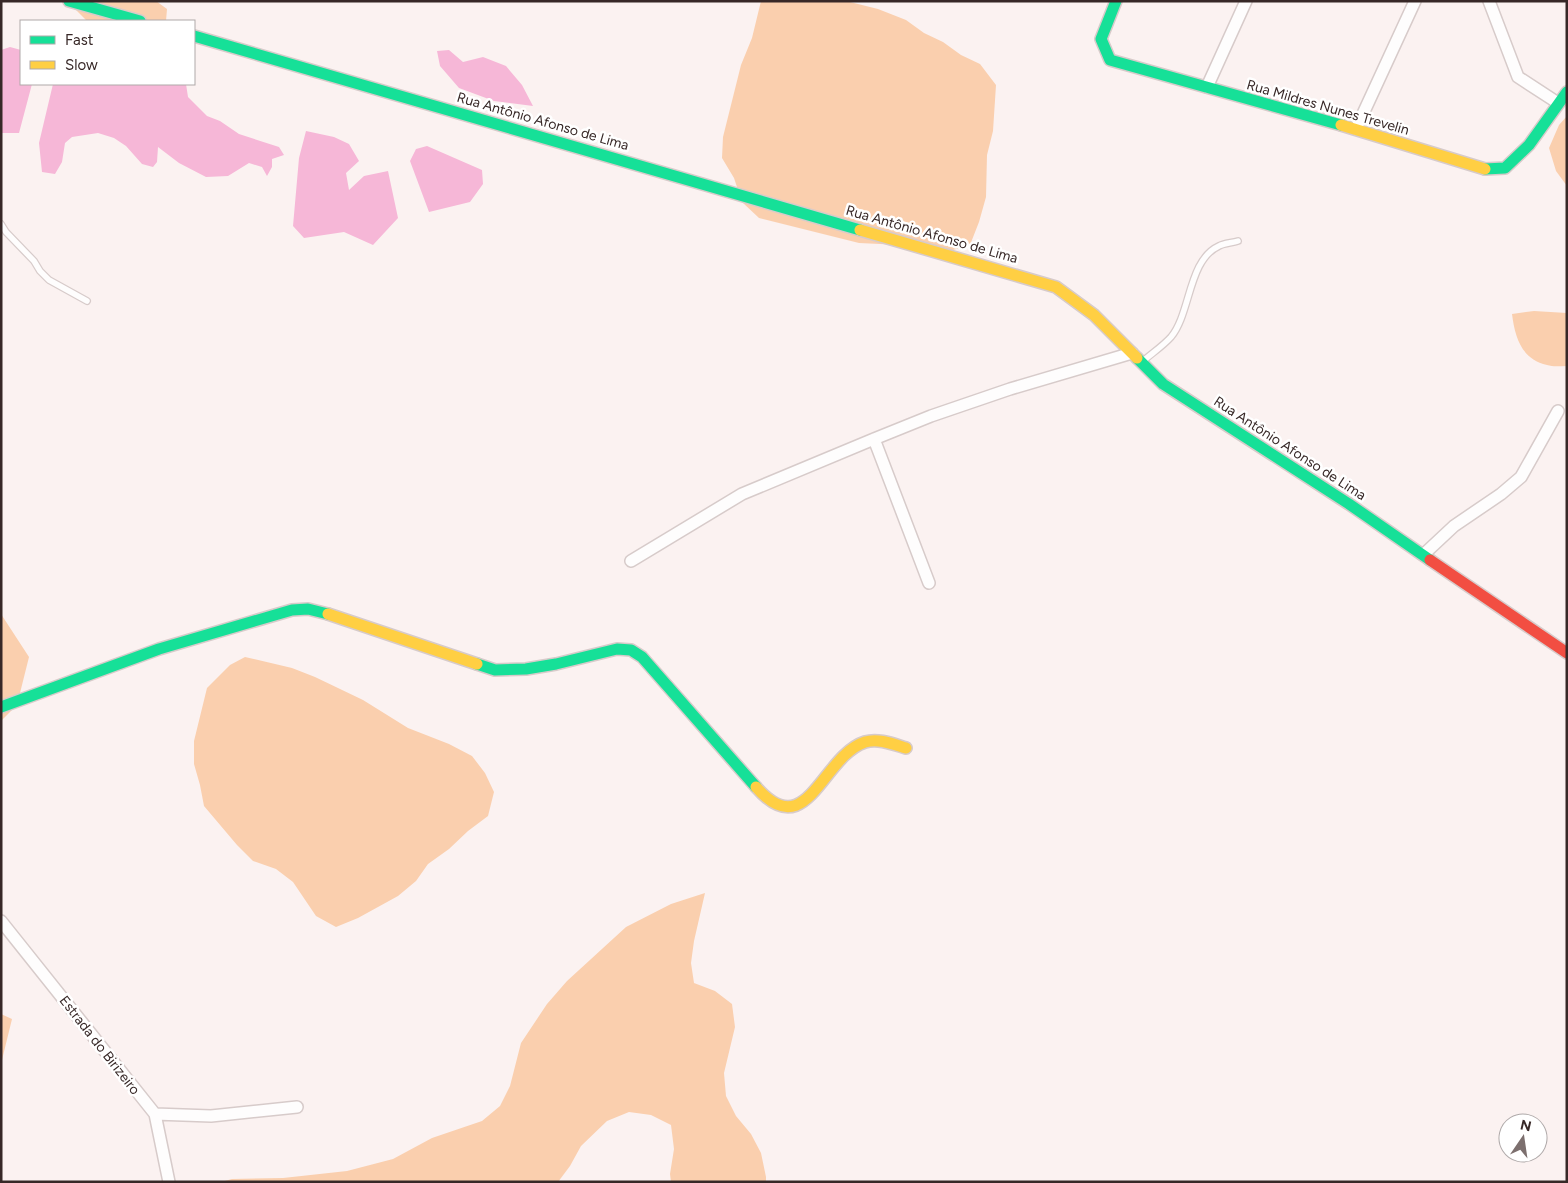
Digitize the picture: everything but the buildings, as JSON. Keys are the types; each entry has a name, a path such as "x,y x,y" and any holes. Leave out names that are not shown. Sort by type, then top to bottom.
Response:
{"street":[{"path":"69,1 136,20"},
{"name":"Rua Mildres Nunes Trevelin","path":"1116,1 1101,39 1110,60 1356,130 1484,169 1505,168 1529,145 1567,92"},
{"path":"1207,87 1246,1"},
{"path":"1356,130 1415,1"},
{"path":"1489,1 1518,77 1558,103"},
{"name":"Rua Antônio Afonso de Lima","path":"195,36 1056,287 1094,315 1163,384 1349,504 1567,652"},
{"path":"631,561 742,494 874,439 931,416 1132,353"},
{"path":"1423,555 1454,526 1501,494 1521,477 1558,411"},
{"path":"874,439 928,583"},
{"path":"1,707 159,649 292,610 308,609 329,614 495,670 530,669 617,649 631,650 642,657 767,800 779,807 791,807 803,801 851,749 865,742 882,741 906,748"},
{"name":"Estrada do Birizeiro","path":"1,921 155,1114 169,1182"},
{"path":"155,1114 211,1116 297,1107"}],"lane":[{"path":"1,224 49,280 87,301"},
{"path":"1142,363 1171,337 1180,322 1199,266 1206,257 1218,246 1238,242"}],"shaded area":[{"path":"67,1 156,1 167,9 166,20 86,20"},
{"path":"761,1 846,1 878,9 906,20 961,55 980,64 996,85 993,131 987,155 986,197 970,245 946,252 901,245 859,243 759,218 742,202 734,178 722,158 723,137 741,65 752,38"},
{"path":"10,47 20,50 20,85 32,85 19,133 1,133 1,50"},
{"path":"449,50 463,62 483,57 506,66 522,85 533,106 494,101 459,88 440,66 437,51"},
{"path":"53,85 186,85 188,97 207,116 220,121 239,134 279,147 284,155 272,159 272,167 267,176 262,167 249,163 228,176 206,177 179,163 158,147 157,162 153,167 142,164 126,146 114,138 98,133 72,137 65,143 62,162 55,174 42,172 39,143"},
{"path":"1567,116 1567,186 1556,171 1549,148 1559,125"},
{"path":"306,131 334,137 349,144 359,161 346,173 349,190 364,176 388,171 398,218 373,245 344,232 304,238 293,226 299,158"},
{"path":"427,146 482,170 483,184 470,202 429,212 410,161 416,149"},
{"path":"1534,311 1567,313 1567,366 1552,366 1538,362 1531,358 1521,346 1515,331 1512,314"},
{"path":"1,614 29,657 17,705 1,721"},
{"path":"245,657 292,668 315,677 363,700 408,728 449,744 472,756 485,773 494,792 488,816 428,864 416,881 398,896 358,918 336,927 316,916 293,882 276,869 253,861 204,806 194,764 194,741 207,688 230,665"},
{"path":"705,893 691,963 694,983 715,991 732,1004 735,1027 724,1073 726,1096 736,1116 751,1134 761,1153 766,1182 671,1182 670,1174 674,1149 671,1125 651,1115 629,1112 607,1121 581,1146 558,1182 221,1182 232,1179 283,1178 347,1171 393,1159 432,1138 482,1121 500,1106 510,1086 521,1043 547,1004 567,981 626,927 671,904"},
{"path":"1,1014 12,1019 1,1064"}],"traffic: fast":[{"path":"69,1 136,20"},
{"path":"1116,1 1101,39 1110,60 1341,125"},
{"path":"195,36 860,230"},
{"path":"1485,169 1505,168 1529,145 1567,92"},
{"path":"1137,358 1163,384 1349,504 1430,560"},
{"path":"1,707 159,649 292,610 308,609 328,614"},
{"path":"477,664 495,670 526,669 556,664 617,649 631,650 642,657 756,787"}],"traffic: slow":[{"path":"1341,125 1485,169"},
{"path":"860,230 1056,287 1094,315 1137,358"},
{"path":"328,614 477,664"},
{"path":"756,787 774,803 789,807 802,802 814,792 850,750 865,742 880,741 906,748"}],"traffic: jam":[{"path":"1430,560 1567,653"}]}
